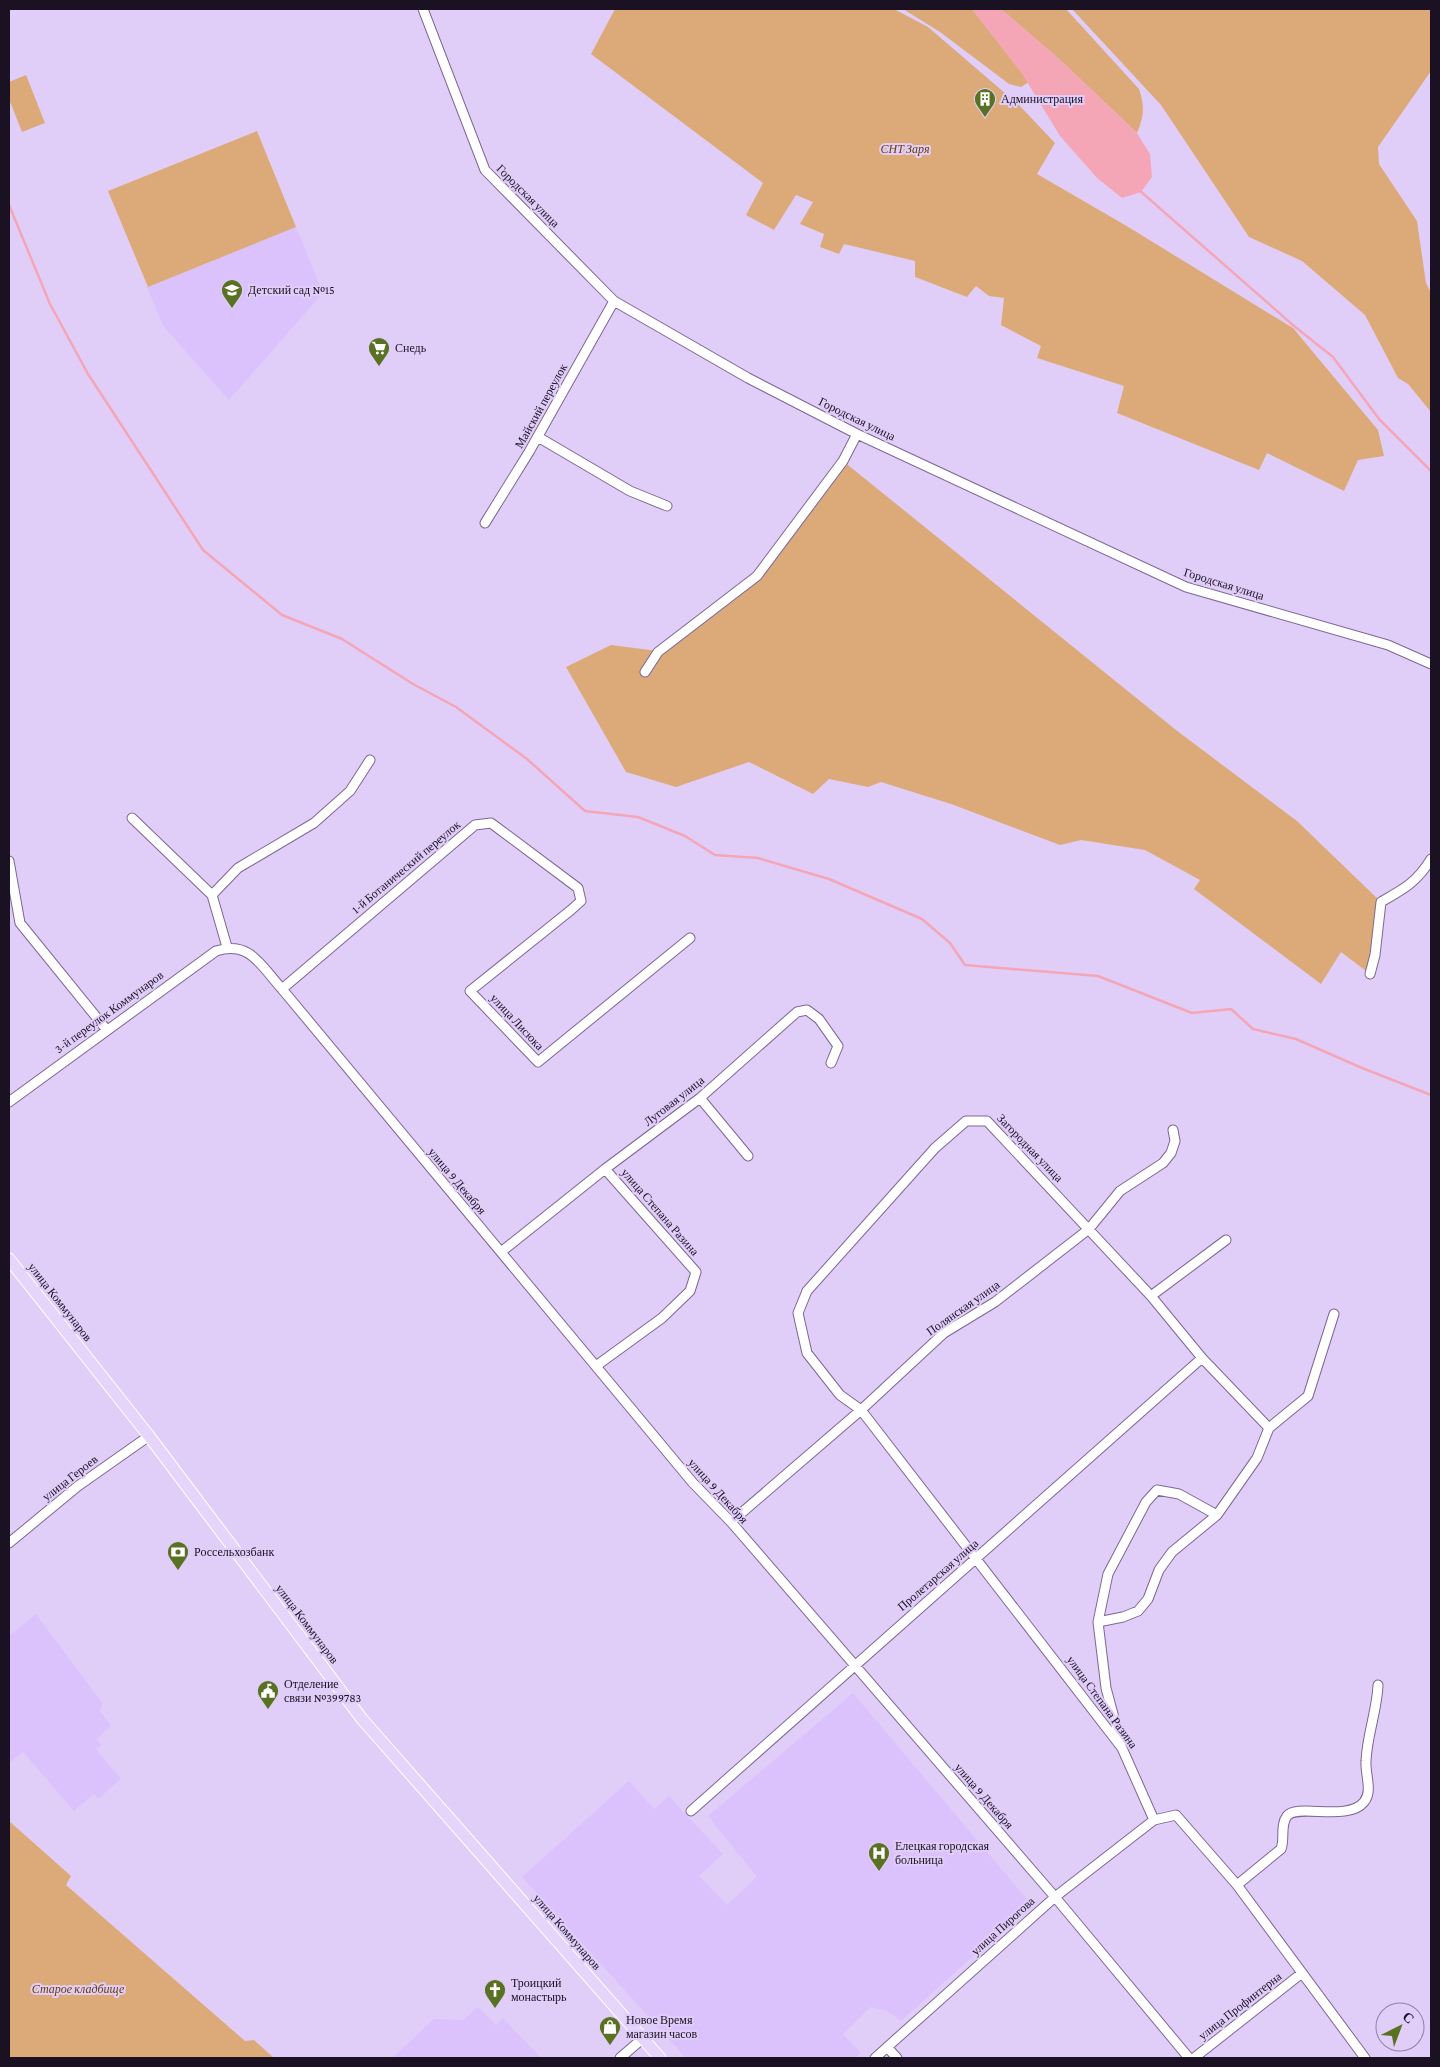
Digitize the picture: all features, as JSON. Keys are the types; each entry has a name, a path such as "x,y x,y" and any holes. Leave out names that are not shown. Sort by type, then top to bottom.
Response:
{"main road":[{"name":"улица Коммунаров","path":"9,1259 149,1436 362,1720 660,2058"}],"street":[{"name":"Городская улица","path":"423,9 485,170 614,300 748,378 857,434 1186,587 1388,645 1431,664"},
{"name":"Майский переулок","path":"486,523 538,437 614,300"},
{"path":"645,672 658,652 757,576 843,461 857,434"},
{"path":"538,437 630,491 667,506"},
{"path":"212,895 238,868 314,823 350,791 370,760"},
{"path":"132,818 212,895 227,947"},
{"name":"1-й Ботанический переулок","path":"282,989 475,825 491,823 578,888"},
{"path":"1370,974 1375,955 1381,902 1408,887 1422,874 1431,859"},
{"path":"9,861 20,923 106,1029"},
{"name":"улица Лисюка","path":"578,888 581,901 470,991 538,1062 690,938"},
{"name":"3-й переулок Коммунаров","path":"9,1102 106,1029 216,951 227,947"},
{"name":"улица 9 Декабря","path":"227,947 237,947 248,952 282,989 693,1483 731,1522 1055,1897 1189,2058"},
{"name":"Луговая улица","path":"500,1252 605,1169 700,1098 797,1012 808,1010 819,1019 838,1046 831,1064"},
{"path":"700,1098 748,1156"},
{"name":"Загородная улица","path":"807,1353 798,1313 807,1291 934,1148 966,1122 988,1121 1090,1229 1151,1296 1202,1358 1269,1428"},
{"name":"Полянская улица","path":"731,1522 861,1410 944,1333 995,1302 1090,1229 1120,1191 1164,1163 1171,1153 1175,1141 1173,1130"},
{"name":"улица Степана Разина","path":"596,1366 662,1318 690,1291 696,1272 605,1169"},
{"path":"1151,1296 1226,1240"},
{"path":"1098,1622 1123,1617 1138,1611 1148,1599 1159,1570 1172,1552 1217,1515 1257,1458 1269,1428 1308,1396 1334,1314"},
{"name":"улица Степана Разина","path":"807,1353 840,1395 861,1410 1122,1748 1154,1820"},
{"name":"Пролетарская улица","path":"691,1811 1202,1358"},
{"name":"улица Героев","path":"9,1543 78,1486 149,1436"},
{"path":"1122,1748 1106,1688 1098,1622 1108,1574 1146,1502 1157,1490 1179,1494 1217,1515"},
{"path":"1237,1885 1281,1850 1284,1823 1288,1814 1296,1811 1344,1812 1362,1805 1368,1797 1367,1748 1377,1701 1378,1685"},
{"path":"1154,1820 1176,1815 1237,1885 1365,2058"},
{"name":"улица Пирогова","path":"875,2058 1055,1897 1154,1820"},
{"name":"улица Профинтерна","path":"1194,2058 1302,1974"},
{"path":"620,2058 642,2039"},
{"path":"887,2047 897,2058"}],"shaded area":[{"path":"972,9 1001,9 1059,59 1137,133 1150,154 1152,177 1141,192 1122,198 1097,178 1060,136 1021,72"},
{"name":"Детский сад №15","path":"296,227 323,293 229,400 163,326 147,287"},
{"path":"36,1614 103,1704 100,1711 111,1726 96,1739 101,1745 96,1749 121,1779 98,1799 94,1794 74,1811 23,1752 9,1763 9,1636"},
{"name":"Елецкая городская больница","path":"853,1693 1031,1904 901,2021 887,2011 870,2007 843,2034 861,2053 855,2058 686,2058 522,1877 629,1781 654,1809 669,1796 723,1854 699,1876 727,1905 757,1877 708,1816"},
{"path":"478,2007 496,2025 503,2018 541,2058 392,2058 434,2019 463,2020"}],"green space":[{"name":"СНТ Заря","path":"615,9 894,9 928,27 1020,106 1055,143 1037,174 1125,225 1293,328 1378,430 1384,456 1358,460 1344,491 1267,453 1259,470 1117,413 1124,386 1037,358 1041,346 1001,325 1004,298 989,296 976,286 967,297 915,277 915,261 844,244 839,254 820,247 824,234 800,224 813,202 796,195 774,230 746,215 763,183 591,54"},
{"path":"903,9 972,9 1029,82 1021,87 1009,84 940,32"},
{"path":"1001,9 1066,9 1139,89 1143,111 1137,133 1059,59"},
{"path":"1072,9 1431,9 1431,71 1378,147 1379,164 1417,221 1426,283 1431,293 1431,412 1408,384 1398,378 1365,315 1302,261 1249,237 1161,105"},
{"path":"26,75 45,123 22,132 9,99 9,82"},
{"path":"257,131 296,227 148,287 108,191"},
{"path":"843,461 1176,730 1297,821 1381,902 1370,974 1341,952 1321,984 1194,889 1200,880 1145,850 1081,840 1060,845 951,804 881,782 868,787 829,779 813,794 749,762 676,787 626,772 566,667 611,645 658,651 748,583"},
{"name":"Старое кладбище","path":"9,1821 71,1876 66,1885 245,2041 254,2040 274,2058 9,2058"}],"waterway":[{"path":"1139,190 1294,326 1333,357 1379,419 1431,471"},
{"path":"9,205 50,304 88,374 203,550 282,615 342,639 413,684 456,707 527,759 585,811 638,817 685,836 715,855 758,858 829,879 922,919 950,943 965,965 1098,976 1192,1013 1231,1009 1253,1029 1296,1039 1431,1095"}],"place":[{"name":"Администрация","path":"985,118"},
{"name":"Детский сад №15","path":"232,309"},
{"name":"Снедь","path":"379,367"},
{"name":"Россельхозбанк","path":"178,1571"},
{"name":"Отделение связи №399783","path":"268,1710"},
{"name":"Елецкая городская больница","path":"879,1872"},
{"name":"Троицкий монастырь","path":"495,2009"},
{"name":"Новое Время магазин часов","path":"610,2046"}]}
